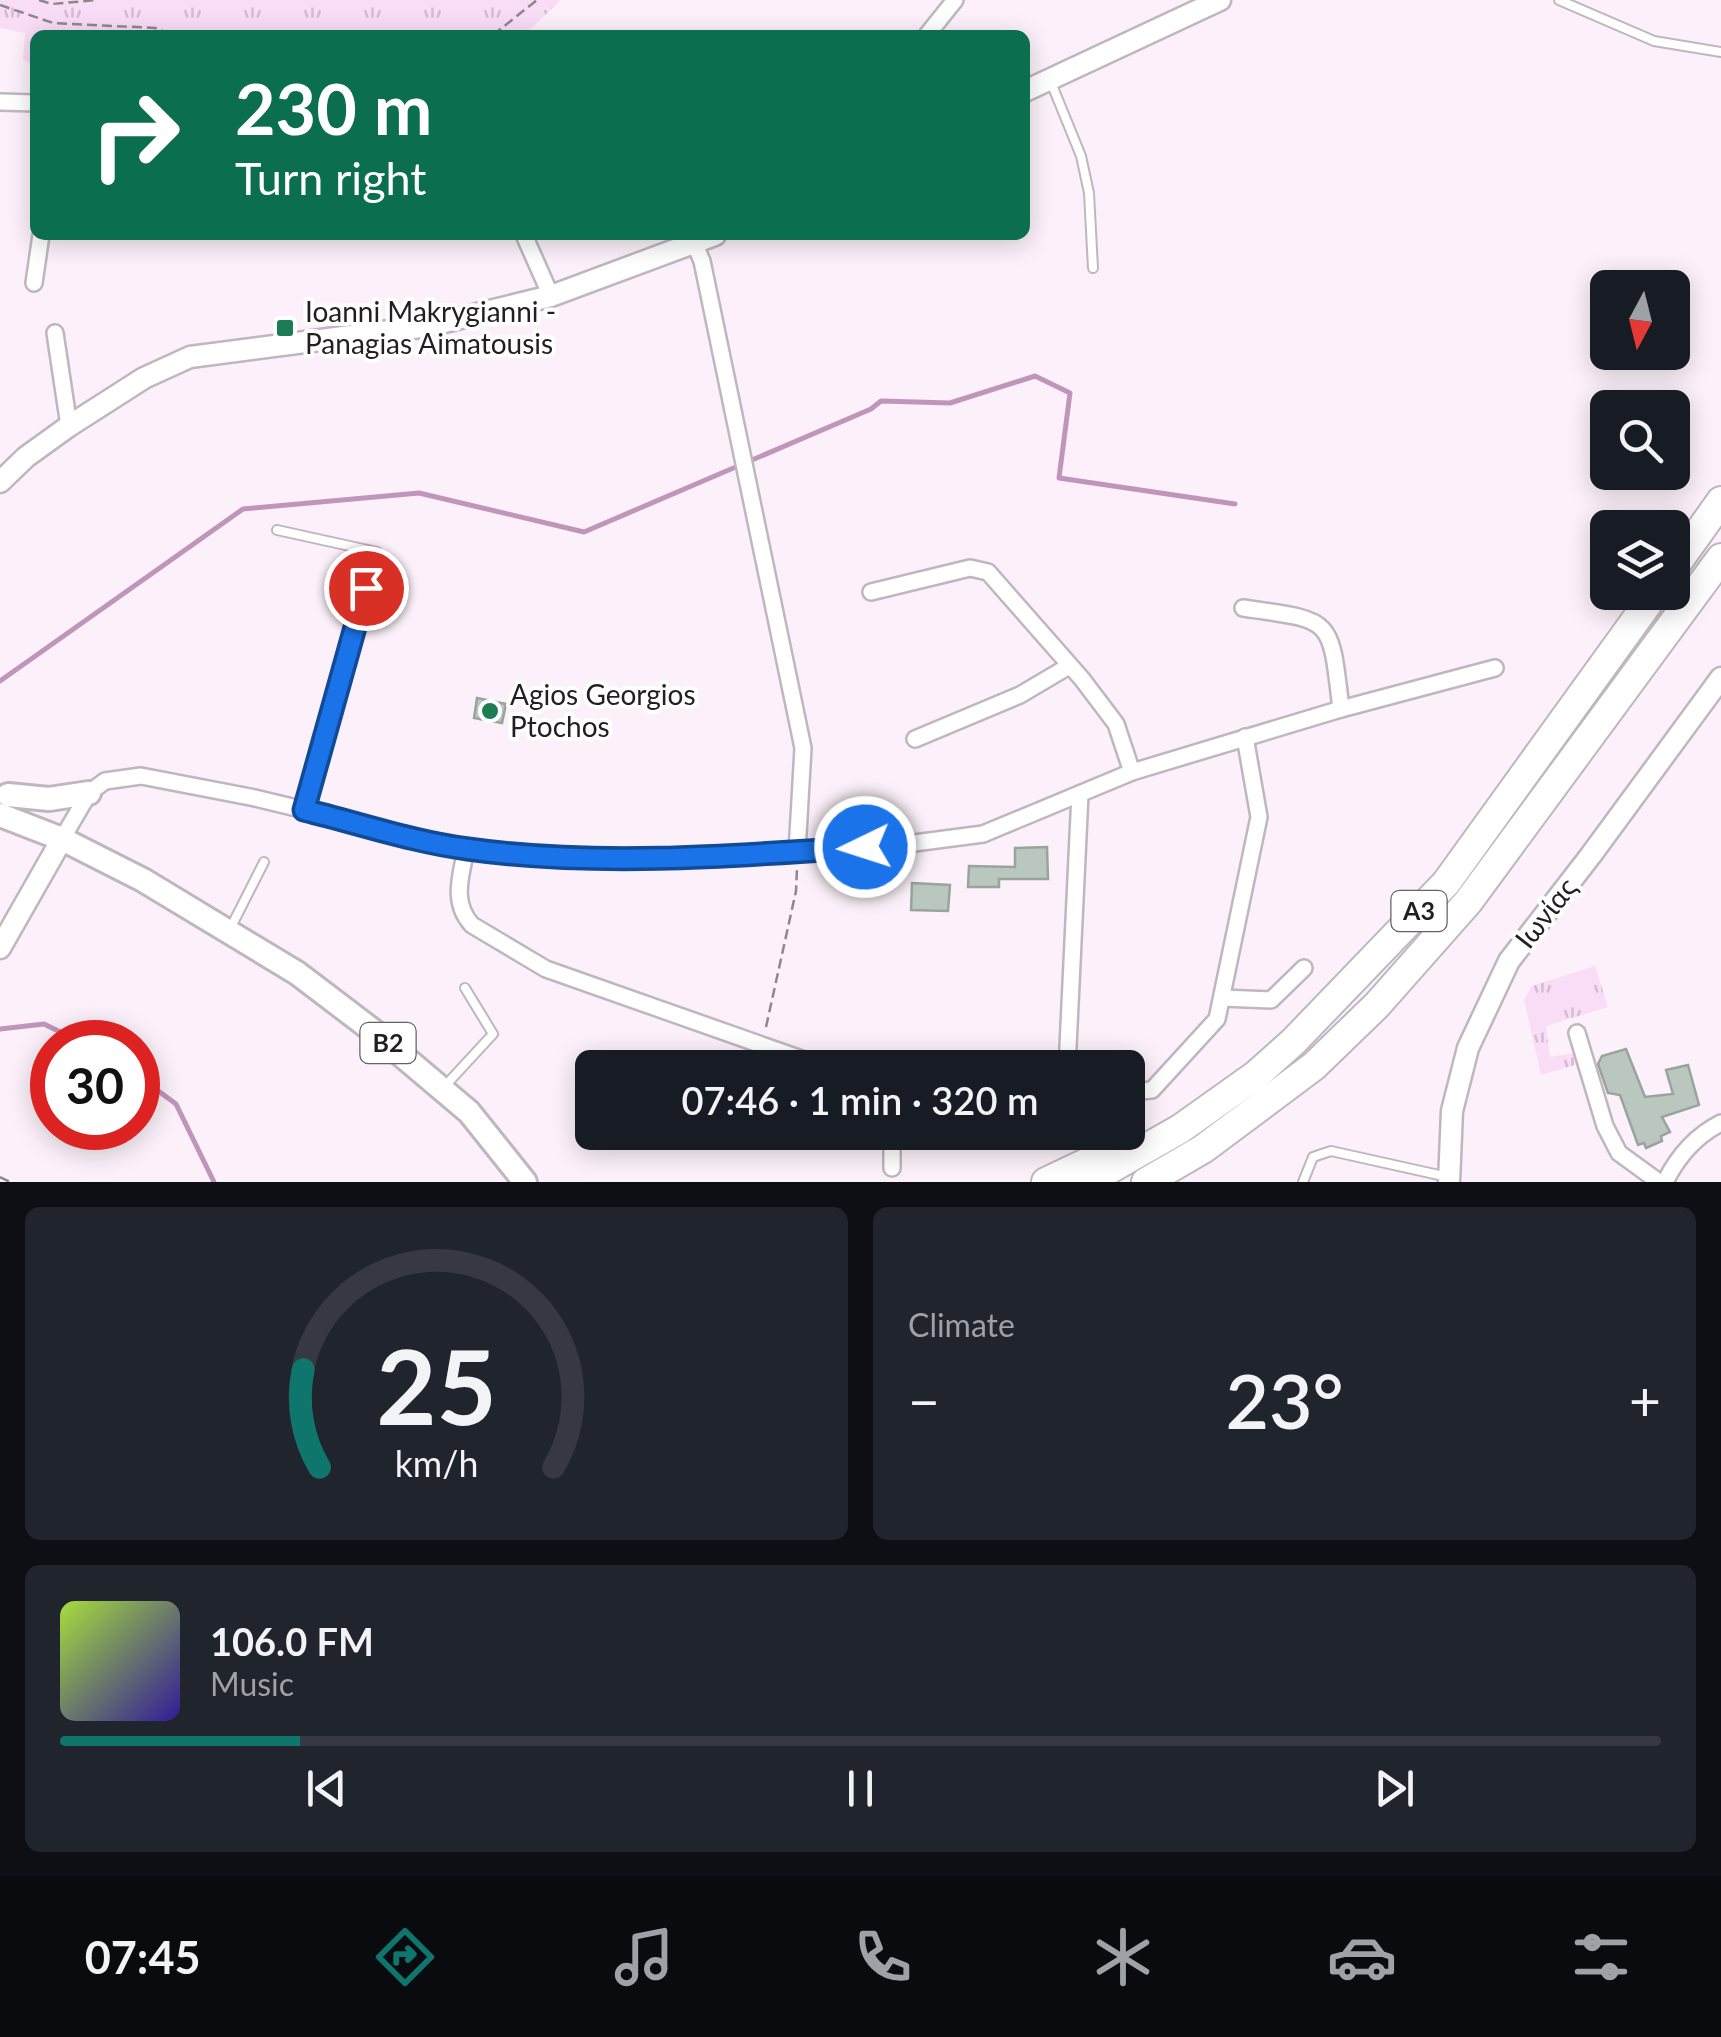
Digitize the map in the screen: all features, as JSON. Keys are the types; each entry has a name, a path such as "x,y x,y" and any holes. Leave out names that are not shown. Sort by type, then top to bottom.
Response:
{"highway":[{"path":"1690,545 1721,501"},
{"name":"A3","path":"1146,1182 1203,1149 1314,1066 1377,1005 1468,902 1721,558"},
{"name":"A3","path":"1087,1182 1180,1128 1256,1075 1293,1042 1446,883 1643,610"},
{"path":"1046,1182 1171,1117 1245,1066 1293,1042"},
{"path":"1167,1182 1210,1156 1272,1108 1314,1066"}],"main road":[{"path":"1030,88 1220,0"},
{"path":"0,482 68,426 144,378 190,357 428,326 551,296 705,240"},
{"name":"Ιωνίας","path":"1454,1180 1452,1111 1468,1048 1509,961 1721,678"},
{"path":"3,800 90,794"},
{"name":"B2","path":"3,800 62,839 143,880 298,974 469,1112 524,1182"},
{"path":"0,948 62,839"}],"street":[{"path":"931,30 955,0"},
{"path":"0,102 30,103"},
{"path":"34,283 40,240"},
{"path":"526,240 551,296"},
{"path":"695,245 702,261 802,748 797,852"},
{"path":"54,333 68,426"},
{"path":"870,592 970,568 988,572 1116,724 1132,772"},
{"path":"1242,608 1318,622 1328,634 1334,653 1341,709"},
{"path":"914,739 1020,695 1069,666"},
{"path":"62,839 90,794 105,781 141,776 466,849 574,857 797,852 899,845 983,834 1132,772 1341,709 1495,668"},
{"path":"1145,1091 1152,1090 1217,1019 1260,816 1245,737"},
{"path":"1068,1050 1080,794"},
{"path":"466,849 458,893 464,917 472,925 546,970 774,1050"},
{"path":"1222,998 1270,1000 1304,968"},
{"path":"1577,1033 1605,1126 1619,1153 1662,1182 1676,1160 1706,1130 1721,1123"},
{"path":"892,1150 892,1168"}],"lane":[{"path":"1559,0 1654,41 1721,52"},
{"path":"1050,80 1068,117 1085,174 1093,268"},
{"path":"278,530 376,552 304,810"},
{"path":"229,930 264,862"},
{"path":"442,1089 493,1034 465,988"},
{"path":"1303,1182 1314,1157 1331,1151 1454,1180"}],"path":[{"path":"39,0 52,4 96,0"},
{"path":"499,30 537,0"},
{"path":"0,5 52,22 161,30"},
{"path":"762,1046 796,891 797,852"},
{"path":"0,1177 10,1182"}],"green space":[{"path":"0,0 561,0 529,30 30,30 30,63 23,59 25,33 0,28"},
{"path":"1595,966 1608,1007 1546,1026 1550,1057 1574,1053 1575,1065 1541,1075 1524,1000 1532,986"}],"building":[{"name":"Agios Georgios Ptochos","path":"477,698 506,704 502,723 474,718"},
{"path":"1047,847 1048,879 999,879 999,887 968,887 969,866 1015,867 1015,848"},
{"path":"912,883 950,885 948,911 911,910"},
{"path":"1626,1049 1645,1097 1673,1094 1666,1070 1688,1065 1699,1105 1662,1117 1670,1132 1661,1136 1662,1141 1646,1148 1644,1143 1638,1145 1620,1095 1608,1093 1598,1064 1602,1056"}],"waterway":[{"path":"0,681 243,509 419,493 584,532 871,409 881,401 950,403 1035,376 1070,393 1059,478 1235,504"},
{"path":"0,1029 30,1026"},
{"path":"160,1092 176,1104 214,1182"}],"place":[{"name":"Ioanni Makrygianni - Panagias Aimatousis","path":"285,328"},
{"name":"Agios Georgios Ptochos","path":"490,711"}],"route":[{"path":"366,588 304,810 466,849 574,857 763,855 865,847"}]}
